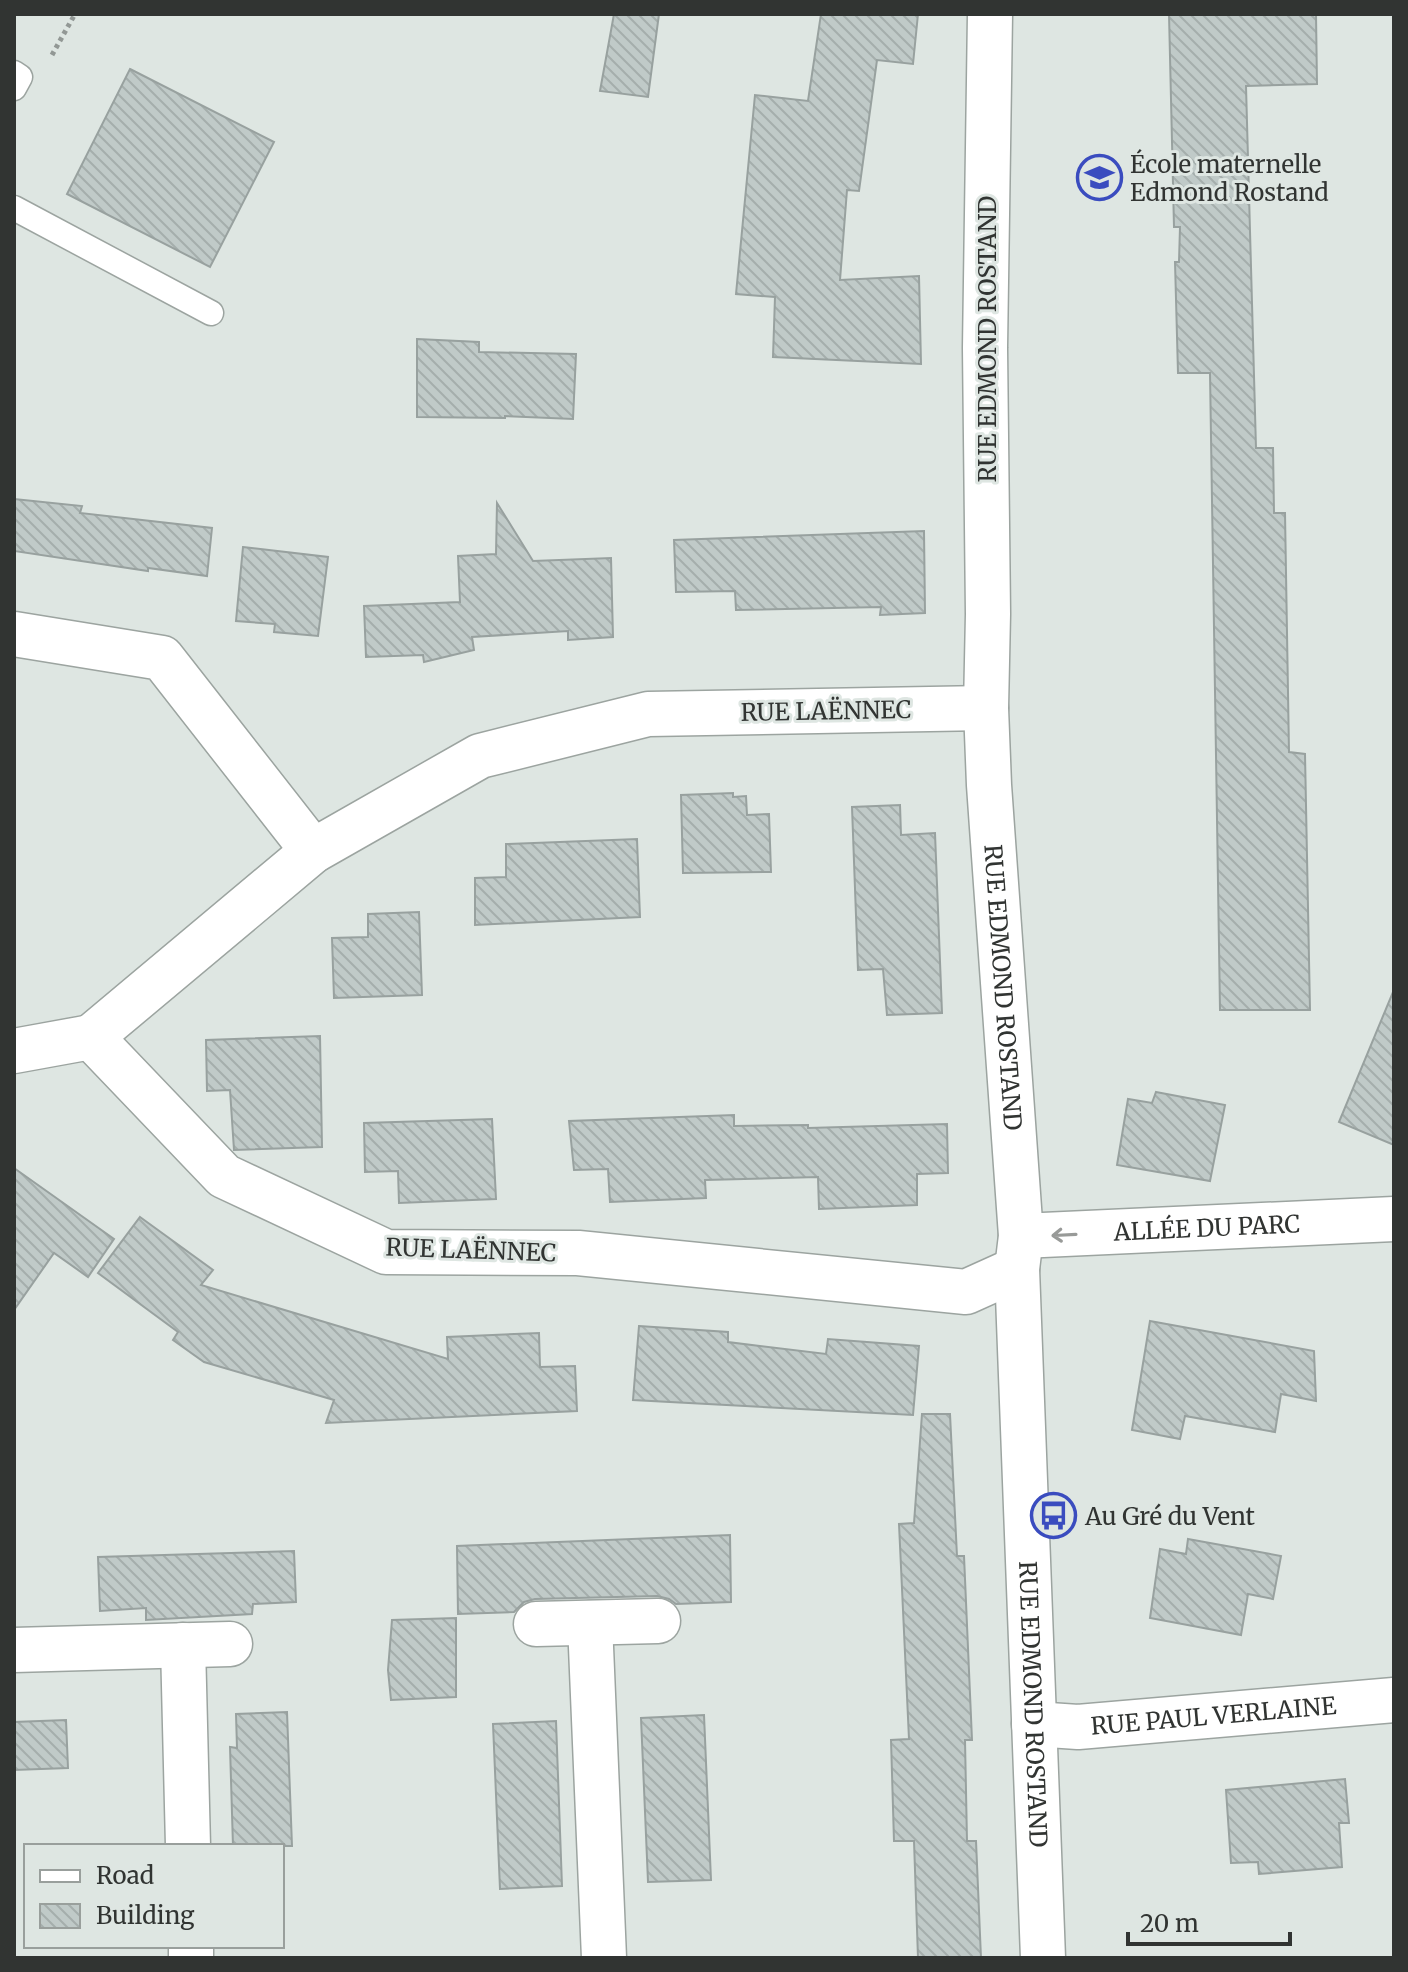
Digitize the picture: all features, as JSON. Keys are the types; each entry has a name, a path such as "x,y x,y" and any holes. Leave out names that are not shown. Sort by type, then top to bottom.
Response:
{"street":[{"name":"RUE EDMOND ROSTAND","path":"990,14 985,348 986,708 1019,1253 1043,1958"},
{"path":"14,634 162,658 313,851"},
{"name":"RUE LAËNNEC","path":"986,708 648,714 480,756 313,851 91,1037 224,1176 386,1252 578,1253 966,1292 1019,1253"},
{"path":"14,1051 91,1037"},
{"name":"ALLÉE DU PARC","path":"1019,1253 1394,1219"},
{"path":"536,1624 658,1621"},
{"path":"590,1623 604,1958"},
{"path":"14,1650 230,1644"},
{"path":"183,1645 188,1844"},
{"name":"RUE PAUL VERLAINE","path":"1034,1724 1078,1727 1394,1700"}],"lane":[{"path":"14,73 20,77 14,88"},
{"path":"14,208 211,313"}],"building":[{"path":"614,14 659,14 648,97 600,91"},
{"path":"821,14 918,14 913,64 877,60 859,191 847,190 840,280 919,276 921,364 773,357 775,297 736,294 755,95 808,101"},
{"path":"1169,14 1316,14 1317,84 1246,86 1256,448 1273,448 1274,513 1285,513 1289,752 1305,754 1310,1010 1220,1010 1210,373 1178,373 1175,262 1179,262 1180,227 1174,227"},
{"path":"130,69 274,142 210,267 67,194"},
{"path":"417,339 479,342 479,352 576,354 573,419 417,417"},
{"path":"14,499 82,506 80,513 212,528 207,576 148,568 148,571 14,551"},
{"path":"497,503 533,561 611,558 613,637 568,640 568,631 472,637 474,650 424,662 423,655 366,657 364,606 460,602 458,556 496,554"},
{"path":"924,531 925,613 880,615 881,607 736,610 735,591 676,592 674,540"},
{"path":"243,547 328,557 318,636 274,632 275,624 236,621"},
{"path":"733,793 733,797 746,796 747,815 769,814 771,872 683,873 681,795"},
{"path":"900,805 901,835 935,833 942,1013 887,1015 883,969 858,970 852,807"},
{"path":"637,839 640,917 475,925 475,878 506,877 506,844"},
{"path":"419,912 422,995 334,998 332,938 368,937 368,914"},
{"path":"1394,992 1394,1145 1339,1122"},
{"path":"320,1036 322,1147 234,1150 230,1090 207,1091 206,1040"},
{"path":"1156,1092 1225,1105 1210,1181 1117,1165 1128,1099 1152,1103"},
{"path":"734,1115 734,1126 808,1125 808,1128 947,1124 948,1173 917,1174 917,1205 819,1209 818,1177 705,1180 706,1198 610,1202 608,1169 574,1170 569,1121"},
{"path":"492,1119 496,1199 399,1203 398,1171 365,1172 364,1123"},
{"path":"14,1168 114,1239 88,1277 54,1253 14,1310"},
{"path":"140,1217 213,1270 201,1285 448,1359 447,1337 539,1333 540,1367 575,1366 577,1411 326,1423 334,1400 204,1362 173,1340 178,1332 98,1273"},
{"path":"1150,1321 1314,1351 1316,1401 1281,1394 1275,1432 1185,1416 1180,1439 1132,1430"},
{"path":"639,1326 728,1332 728,1342 826,1354 828,1339 919,1346 913,1415 633,1400"},
{"path":"922,1414 950,1414 957,1556 964,1556 972,1740 965,1740 967,1841 976,1841 981,1958 918,1958 914,1841 894,1841 891,1740 909,1739 899,1524 914,1523"},
{"path":"730,1535 731,1602 676,1604 657,1596 535,1599 524,1602 514,1612 458,1614 457,1546"},
{"path":"1188,1539 1281,1556 1273,1599 1248,1594 1241,1635 1150,1618 1160,1549 1186,1554"},
{"path":"294,1551 296,1602 253,1604 252,1614 146,1620 146,1608 100,1611 98,1557"},
{"path":"456,1618 456,1697 391,1700 388,1670 392,1620"},
{"path":"287,1712 292,1846 233,1844 230,1747 237,1748 236,1714"},
{"path":"704,1715 711,1880 648,1882 641,1718"},
{"path":"66,1720 68,1768 14,1770 14,1722"},
{"path":"556,1721 562,1886 500,1889 493,1724"},
{"path":"1345,1779 1349,1823 1339,1823 1342,1867 1259,1874 1258,1862 1231,1863 1226,1790"}],"place":[{"name":"École maternelle Edmond Rostand","path":"1099,178"},
{"name":"Au Gré du Vent","path":"1054,1516"}]}
